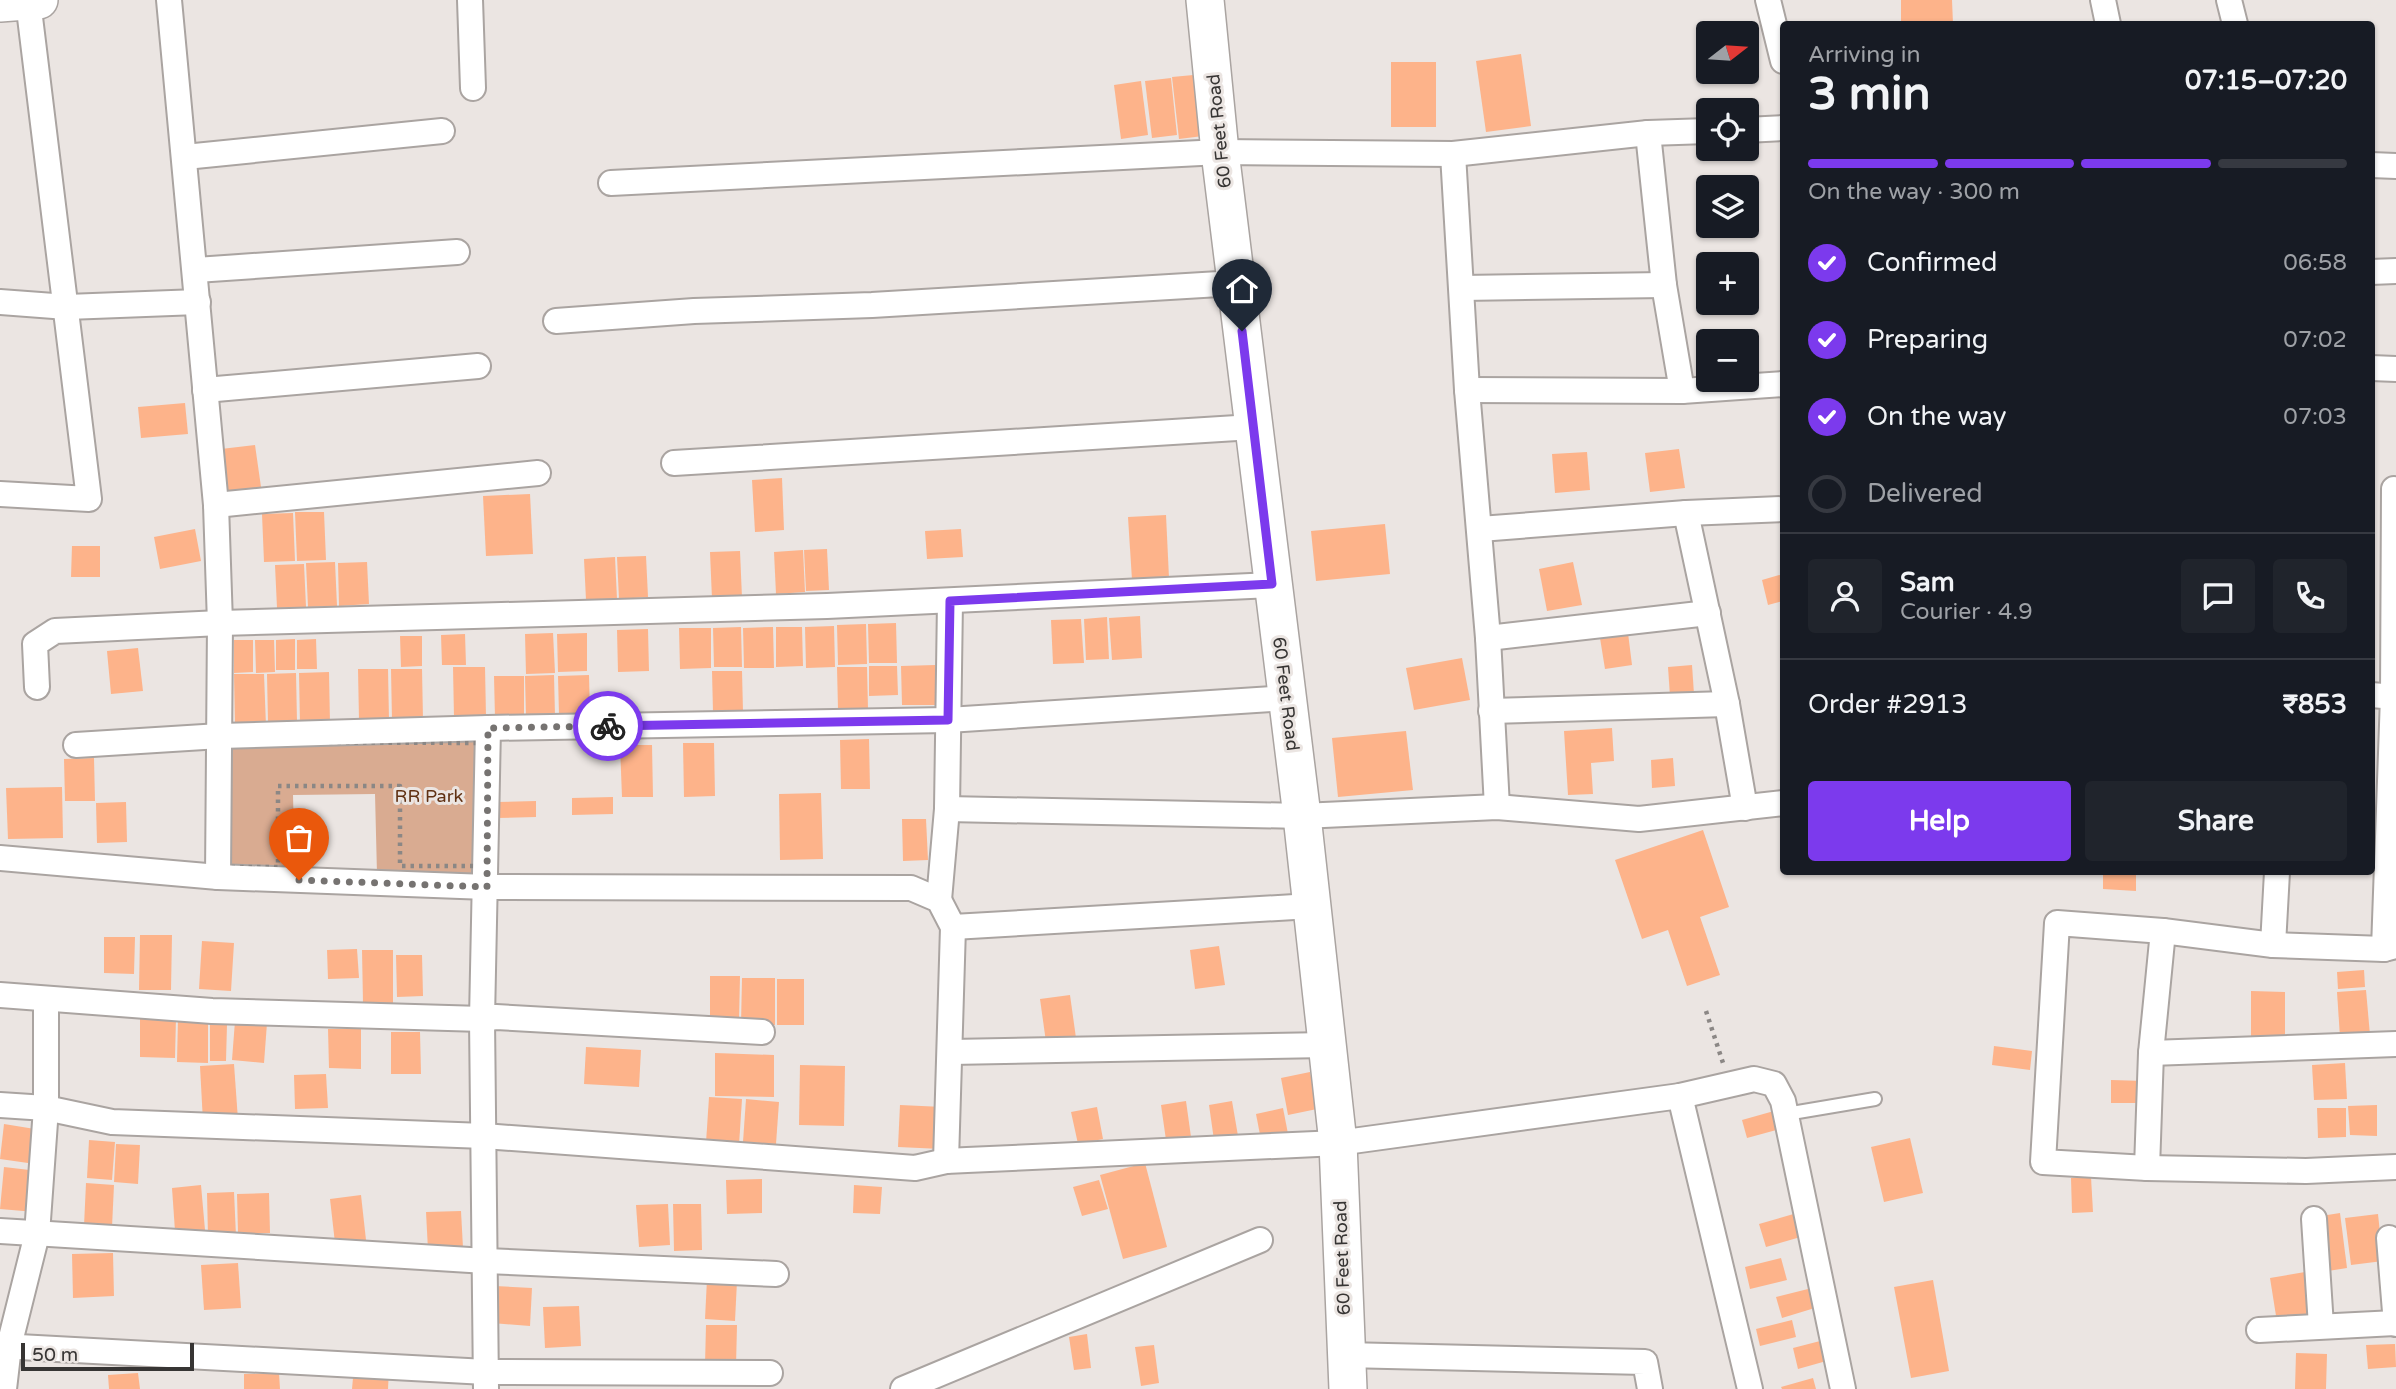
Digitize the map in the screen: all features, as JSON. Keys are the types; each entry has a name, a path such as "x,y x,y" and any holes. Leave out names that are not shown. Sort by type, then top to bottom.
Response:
{"street":[{"path":"169,0 216,505 220,622 218,877"},
{"path":"470,0 473,88"},
{"name":"60 Feet Road","path":"1205,0 1220,152 1302,816 1338,1143 1347,1372"},
{"path":"1768,0 1780,49"},
{"path":"2103,0 2107,21"},
{"path":"2229,0 2234,21"},
{"path":"0,494 89,499 66,307 22,1"},
{"path":"1759,129 1780,128"},
{"path":"185,157 442,131"},
{"path":"611,183 1220,152 1453,153 1648,132 1696,131"},
{"path":"1648,132 1664,285 1682,391"},
{"path":"1453,153 1467,390 1488,638 1497,807"},
{"path":"2375,165 2396,166"},
{"path":"196,270 457,252"},
{"path":"2375,272 2396,271"},
{"path":"556,321 694,311 872,305 1236,283"},
{"path":"1462,289 1664,285"},
{"path":"0,302 66,307 198,302"},
{"path":"205,390 478,366"},
{"path":"2375,369 2396,369"},
{"path":"1467,390 1682,391 1780,384"},
{"path":"674,463 1253,427"},
{"path":"216,505 538,472"},
{"path":"2387,489 2390,947 2273,946 2163,931 2057,923 2043,1162 2147,1168 2306,1171 2396,1167"},
{"path":"1480,529 1686,513 1780,509"},
{"path":"1686,513 1727,704 1745,808"},
{"path":"37,687 35,644 55,631 220,622 950,601 1272,584"},
{"path":"946,1161 953,927 939,900 947,809 950,601"},
{"path":"1488,638 1708,613"},
{"path":"76,745 220,736 488,728 948,720 1286,698"},
{"path":"1491,711 1727,704"},
{"path":"486,1380 482,1019 487,887 488,728"},
{"path":"947,809 1302,816 1497,807 1639,819 1780,803"},
{"path":"0,858 218,877 487,887 911,888 939,900"},
{"path":"2273,946 2277,875"},
{"path":"953,927 1311,906"},
{"path":"2147,1168 2151,1054 2163,931"},
{"path":"0,995 212,1011 482,1019 496,1017 762,1032"},
{"path":"4,1389 5,1346 37,1234 46,1108 47,999"},
{"path":"2151,1054 2396,1044"},
{"path":"951,1052 1327,1045"},
{"path":"0,1105 46,1108 113,1122 484,1136 915,1168 946,1161 1338,1143 1680,1096 1754,1079 1774,1084 1786,1114 1843,1389"},
{"path":"1680,1096 1750,1389"},
{"path":"2314,1219 2321,1326"},
{"path":"0,1231 486,1261 776,1274"},
{"path":"2259,1330 2395,1323 2389,1238"},
{"path":"903,1389 1260,1240"},
{"path":"5,1346 486,1380 769,1373"},
{"path":"1347,1372 1645,1362 1650,1389"},
{"path":"912,1389 942,1389"}],"lane":[{"path":"1786,1114 1875,1099"}],"path":[{"path":"227,742 480,743 480,866 400,866 400,786 278,786 278,867 227,867 227,742"},
{"path":"1706,1011 1730,1085"}],"green space":[{"name":"RR Park","path":"225,739 483,740 483,874 377,874 375,794 293,795 295,874 225,873"}],"building":[{"path":"1901,0 1952,0 1953,21 1901,21"},
{"path":"1521,54 1531,126 1486,132 1476,61"},
{"path":"1391,62 1436,62 1436,127 1391,127"},
{"path":"1204,74 1211,135 1179,139 1172,77"},
{"path":"1171,78 1177,135 1152,138 1145,81"},
{"path":"1141,81 1148,135 1121,139 1114,85"},
{"path":"185,403 188,434 141,438 138,407"},
{"path":"255,445 261,487 227,492 221,449"},
{"path":"1679,449 1685,488 1650,492 1645,453"},
{"path":"1587,452 1590,490 1555,493 1552,454"},
{"path":"782,478 784,530 755,532 752,480"},
{"path":"530,494 533,554 486,556 483,496"},
{"path":"295,512 324,512 326,560 297,561"},
{"path":"293,513 295,561 264,562 262,514"},
{"path":"1166,515 1169,578 1132,580 1128,517"},
{"path":"1385,524 1390,574 1316,581 1311,531"},
{"path":"195,529 201,561 160,569 154,537"},
{"path":"961,529 963,557 927,559 925,531"},
{"path":"72,546 100,546 100,577 71,577"},
{"path":"827,549 829,590 806,591 804,550"},
{"path":"803,550 805,592 776,594 774,552"},
{"path":"740,551 742,598 712,599 710,552"},
{"path":"646,556 648,597 619,599 617,557"},
{"path":"615,557 617,599 586,600 584,559"},
{"path":"335,562 337,606 308,607 306,563"},
{"path":"367,562 369,604 339,606 338,563"},
{"path":"1573,562 1582,605 1547,611 1539,569"},
{"path":"304,564 306,607 277,608 275,565"},
{"path":"1780,575 1780,602 1768,605 1762,580"},
{"path":"1140,616 1142,658 1112,660 1109,618"},
{"path":"1107,617 1109,659 1086,660 1084,619"},
{"path":"1081,619 1084,663 1053,664 1051,620"},
{"path":"896,623 897,663 869,663 868,624"},
{"path":"866,624 867,664 838,665 837,625"},
{"path":"834,626 835,667 806,668 805,627"},
{"path":"741,627 742,667 714,667 713,628"},
{"path":"773,627 774,668 744,668 743,628"},
{"path":"776,627 802,627 803,666 776,667"},
{"path":"679,628 711,628 711,668 680,669"},
{"path":"648,629 649,671 618,672 617,630"},
{"path":"553,633 555,673 526,674 525,634"},
{"path":"587,633 587,671 558,672 557,634"},
{"path":"1628,633 1632,665 1605,669 1600,638"},
{"path":"465,634 466,665 442,665 441,635"},
{"path":"400,636 422,636 422,666 401,667"},
{"path":"295,639 295,670 276,670 276,640"},
{"path":"316,639 317,669 297,669 297,640"},
{"path":"234,640 253,640 253,672 234,673"},
{"path":"255,640 274,640 275,672 256,673"},
{"path":"138,648 143,691 111,694 107,651"},
{"path":"1462,658 1470,700 1414,710 1406,668"},
{"path":"935,665 936,705 902,705 901,666"},
{"path":"1692,665 1694,694 1670,696 1668,667"},
{"path":"869,666 897,666 898,695 869,696"},
{"path":"453,667 485,667 486,717 454,718"},
{"path":"837,667 867,667 868,709 838,709"},
{"path":"358,669 388,669 389,720 359,720"},
{"path":"391,669 422,669 423,720 392,721"},
{"path":"712,671 742,671 743,712 713,712"},
{"path":"329,672 330,724 300,725 299,673"},
{"path":"296,673 297,722 268,722 267,674"},
{"path":"234,674 264,674 266,726 235,726"},
{"path":"554,675 555,716 526,717 525,676"},
{"path":"589,675 590,715 559,715 558,676"},
{"path":"494,676 524,676 524,717 495,718"},
{"path":"1612,728 1614,761 1591,763 1593,794 1568,795 1564,731"},
{"path":"1406,731 1413,790 1338,797 1332,738"},
{"path":"869,739 870,789 841,789 840,740"},
{"path":"683,743 714,743 715,796 684,797"},
{"path":"620,745 652,745 653,797 622,797"},
{"path":"94,758 95,801 65,801 64,759"},
{"path":"1673,758 1675,786 1652,788 1651,760"},
{"path":"62,787 63,838 8,839 6,788"},
{"path":"821,793 823,859 780,860 779,794"},
{"path":"613,797 613,814 572,815 572,798"},
{"path":"536,801 536,817 497,818 497,802"},
{"path":"126,802 127,842 97,843 96,803"},
{"path":"902,819 926,819 928,860 903,861"},
{"path":"1703,830 1729,907 1700,917 1720,975 1687,986 1668,930 1642,939 1615,860"},
{"path":"2103,875 2136,875 2136,891 2103,889"},
{"path":"140,935 172,935 171,990 139,990"},
{"path":"104,937 135,937 134,974 104,973"},
{"path":"202,941 234,943 231,991 199,989"},
{"path":"1219,946 1225,985 1195,989 1190,950"},
{"path":"357,949 359,978 328,979 327,950"},
{"path":"362,950 393,950 393,1003 363,1003"},
{"path":"396,955 422,955 423,996 397,997"},
{"path":"2364,970 2365,987 2338,989 2337,972"},
{"path":"710,976 740,976 739,1021 710,1020"},
{"path":"742,978 775,978 775,1025 741,1025"},
{"path":"777,979 804,979 804,1025 777,1025"},
{"path":"2366,990 2370,1035 2340,1037 2337,992"},
{"path":"2251,991 2285,992 2285,1041 2251,1040"},
{"path":"1070,995 1076,1038 1046,1042 1040,999"},
{"path":"140,1016 176,1017 175,1058 140,1057"},
{"path":"178,1018 208,1018 208,1063 177,1062"},
{"path":"235,1021 267,1023 264,1063 232,1060"},
{"path":"210,1023 227,1024 226,1061 210,1061"},
{"path":"328,1029 361,1029 361,1069 329,1068"},
{"path":"391,1032 420,1032 421,1074 391,1074"},
{"path":"1994,1046 2032,1051 2030,1070 1992,1065"},
{"path":"586,1047 641,1050 639,1087 584,1084"},
{"path":"715,1053 774,1055 774,1097 715,1096"},
{"path":"2345,1063 2347,1099 2314,1100 2312,1065"},
{"path":"234,1064 238,1120 203,1122 200,1066"},
{"path":"800,1065 845,1066 844,1126 799,1125"},
{"path":"1310,1072 1317,1109 1288,1115 1281,1078"},
{"path":"326,1074 328,1108 295,1109 294,1075"},
{"path":"2111,1080 2145,1081 2145,1103 2111,1103"},
{"path":"709,1097 742,1099 739,1145 706,1143"},
{"path":"746,1099 779,1102 776,1144 743,1142"},
{"path":"1186,1101 1191,1137 1166,1140 1161,1105"},
{"path":"1232,1101 1238,1136 1214,1140 1209,1105"},
{"path":"900,1105 943,1107 941,1149 898,1147"},
{"path":"2377,1105 2377,1136 2350,1135 2348,1106"},
{"path":"1097,1107 1103,1139 1078,1144 1071,1112"},
{"path":"1283,1108 1289,1139 1262,1145 1256,1114"},
{"path":"2317,1108 2346,1108 2346,1137 2318,1138"},
{"path":"1774,1111 1780,1129 1747,1138 1742,1120"},
{"path":"4,1124 41,1130 35,1164 0,1159"},
{"path":"1910,1138 1923,1193 1884,1202 1871,1147"},
{"path":"89,1140 115,1142 112,1180 87,1178"},
{"path":"116,1144 140,1145 138,1184 114,1182"},
{"path":"1145,1163 1167,1247 1123,1259 1100,1175"},
{"path":"4,1167 38,1171 35,1212 0,1209"},
{"path":"2091,1177 2093,1212 2072,1213 2071,1178"},
{"path":"762,1179 762,1213 727,1214 726,1180"},
{"path":"1099,1180 1108,1209 1082,1216 1073,1187"},
{"path":"86,1183 114,1185 112,1227 84,1226"},
{"path":"201,1185 205,1230 175,1231 172,1188"},
{"path":"854,1185 882,1187 880,1214 853,1213"},
{"path":"234,1192 236,1236 208,1237 207,1193"},
{"path":"269,1193 270,1233 238,1233 237,1194"},
{"path":"361,1195 366,1240 335,1243 330,1199"},
{"path":"668,1204 670,1245 639,1247 636,1205"},
{"path":"673,1204 701,1204 702,1250 674,1251"},
{"path":"461,1211 463,1248 428,1250 426,1212"},
{"path":"1797,1213 1804,1236 1766,1247 1759,1224"},
{"path":"2340,1213 2347,1268 2328,1271 2321,1216"},
{"path":"2378,1214 2383,1261 2351,1265 2345,1218"},
{"path":"113,1253 114,1296 73,1298 72,1254"},
{"path":"1781,1258 1787,1280 1750,1289 1745,1267"},
{"path":"238,1263 241,1308 204,1310 201,1265"},
{"path":"2305,1272 2312,1317 2277,1322 2270,1278"},
{"path":"707,1279 737,1281 735,1321 705,1319"},
{"path":"1933,1280 1949,1371 1911,1378 1894,1287"},
{"path":"495,1286 532,1288 530,1326 492,1323"},
{"path":"1812,1288 1818,1307 1782,1318 1776,1297"},
{"path":"579,1306 581,1346 545,1348 543,1307"},
{"path":"1792,1320 1796,1337 1760,1346 1756,1329"},
{"path":"706,1325 737,1325 736,1366 705,1365"},
{"path":"1087,1334 1091,1368 1074,1370 1069,1337"},
{"path":"1824,1340 1830,1360 1798,1369 1793,1348"},
{"path":"2395,1344 2396,1367 2368,1369 2366,1345"},
{"path":"1154,1345 1159,1383 1141,1386 1135,1347"},
{"path":"2296,1353 2327,1354 2326,1389 2295,1389"},
{"path":"354,1367 389,1369 388,1389 352,1389"},
{"path":"138,1373 140,1389 109,1389 108,1375"},
{"path":"279,1373 280,1389 244,1389 244,1374"},
{"path":"1813,1378 1816,1389 1781,1387"}],"way so far":[{"path":"299,880 487,887 488,728 608,726"}],"route":[{"path":"608,726 948,720 950,601 1272,584 1242,331"}]}
